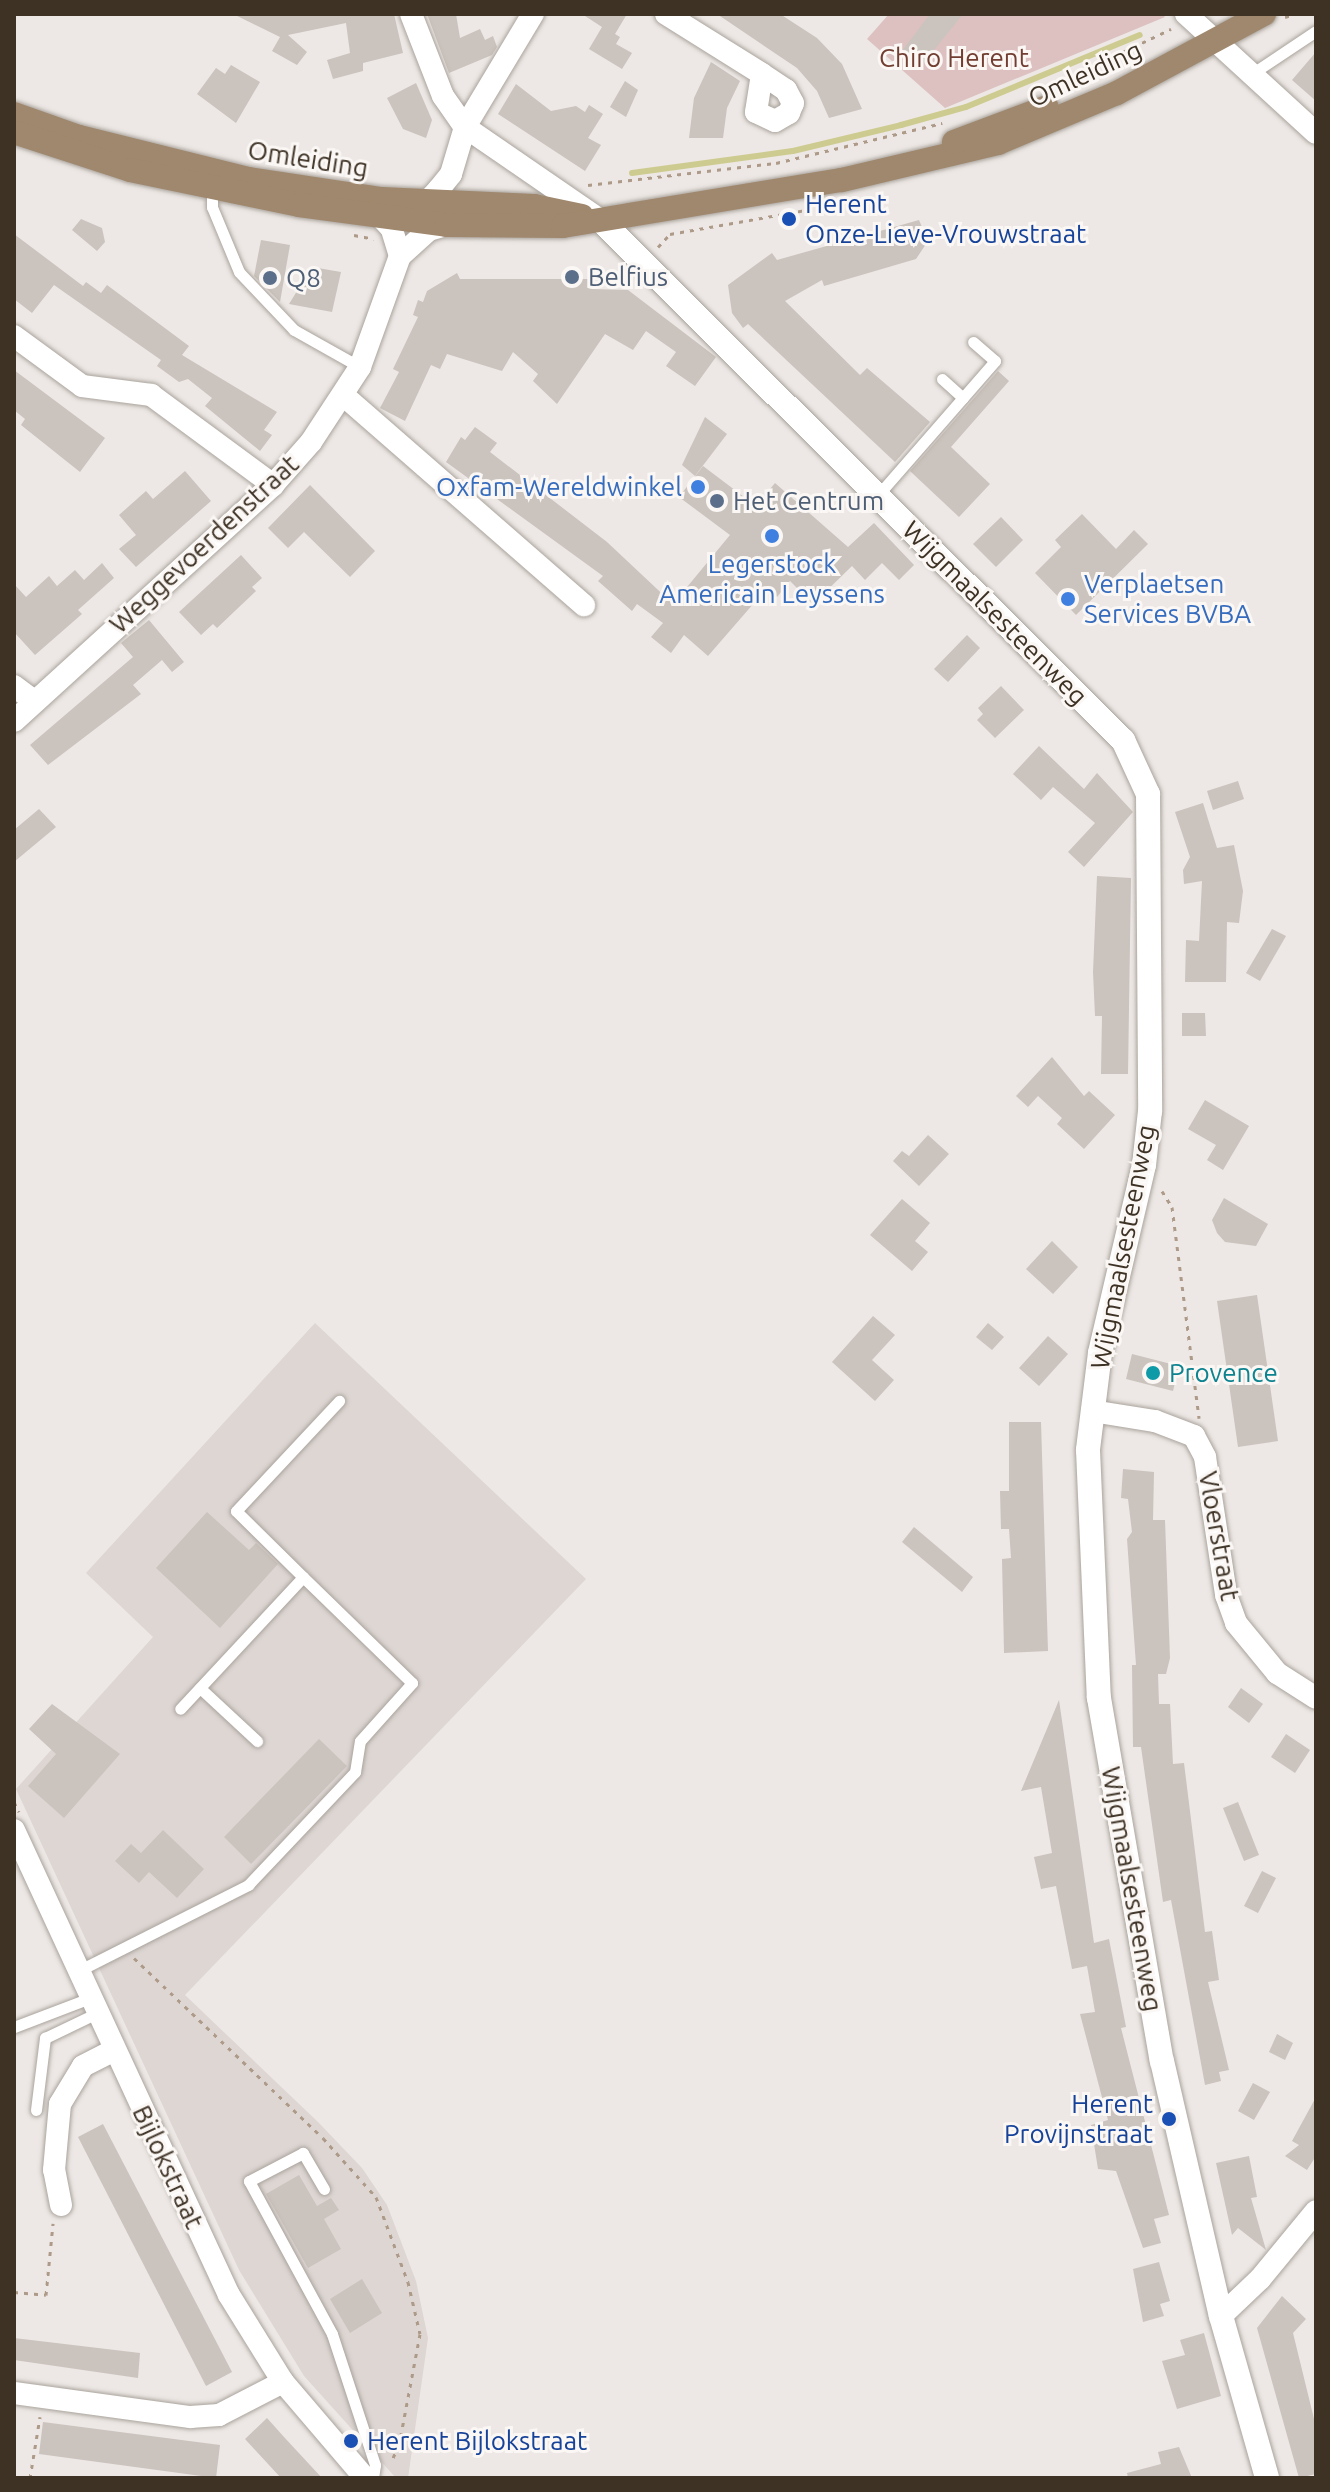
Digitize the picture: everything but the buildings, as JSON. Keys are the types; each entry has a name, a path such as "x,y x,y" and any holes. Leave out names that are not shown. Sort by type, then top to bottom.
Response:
{"main road":[{"name":"Omleiding","path":"14,132 212,189 447,225 563,226 842,180 920,158 998,143 1200,27 1236,14"},
{"name":"Omleiding","path":"1200,27 1264,14"},
{"name":"Omleiding","path":"14,114 136,153 249,179 426,203 534,206 600,220"}],"street":[{"path":"411,14 443,96 465,127 600,220"},
{"path":"400,256 392,229 381,217 426,203 451,174 465,127 533,14"},
{"path":"666,14 762,74"},
{"path":"1200,27 1249,76 1316,133"},
{"name":"Wijgmaalsesteenweg","path":"600,220 1123,740 1148,794 1150,1111 1144,1165 1100,1353 1092,1411 1089,1554 1099,1698 1157,2033 1221,2316 1267,2478"},
{"name":"Weggevoerdenstraat","path":"14,721 273,485 343,395 360,367 400,256 429,230 447,225"},
{"path":"14,336 82,386 151,395 273,485"},
{"path":"343,395 584,605"},
{"path":"14,686 35,702"},
{"name":"Vloerstraat","path":"1092,1411 1155,1421 1194,1436 1205,1457 1226,1595 1236,1623 1277,1673 1316,1698"},
{"name":"Bijlokstraat","path":"14,1830 209,2256 283,2382 365,2478"},
{"path":"61,2205 54,2170 60,2104 83,2066 114,2050"},
{"path":"1221,2316 1260,2279 1316,2211"},
{"path":"14,2393 190,2417 219,2415 283,2382"}],"lane":[{"path":"1249,76 1316,31"},
{"path":"212,189 212,207 239,272 294,330 360,367"},
{"path":"877,496 995,361 973,342"},
{"path":"942,379 963,398"},
{"path":"78,1971 248,1885 355,1772 360,1741 412,1683 236,1511 339,1401"},
{"path":"180,1709 303,1577"},
{"path":"200,1688 257,1741"},
{"path":"14,2027 94,2006"},
{"path":"36,2110 45,2038 94,2006"},
{"path":"324,2189 303,2153 249,2181 332,2334 375,2465 373,2478"}],"path":[{"path":"1045,89 1200,27"},
{"path":"579,186 776,163 949,121"},
{"name":"Vloerstraat","path":"1144,1165 1172,1207 1201,1411 1194,1436"},
{"path":"14,2292 46,2295 54,2219 61,2205"},
{"path":"30,2478 44,2397"}],"shaded area":[{"path":"315,1323 586,1579 185,1995 318,2122 362,2168 387,2205 416,2281 428,2338 408,2478 396,2478 304,2376 239,2270 16,1789 153,1637 86,1573"}],"green space":[{"name":"Chiro Herent","path":"889,14 1162,14 1165,17 945,108 867,39"}],"waterway":[{"path":"632,173 793,151 901,125 966,107 1140,35"}],"place":[{"name":"Herent Onze-Lieve-Vrouwstraat","path":"789,219"},
{"name":"Belfius","path":"572,277"},
{"name":"Q8","path":"270,278"},
{"name":"Oxfam-Wereldwinkel","path":"698,487"},
{"name":"Het Centrum","path":"717,501"},
{"name":"Legerstock Americain Leyssens","path":"772,536"},
{"name":"Verplaetsen Services BVBA","path":"1068,599"},
{"name":"Provence","path":"1153,1373"},
{"name":"Herent Provijnstraat","path":"1169,2119"},
{"name":"Herent Bijlokstraat","path":"351,2441"}]}
